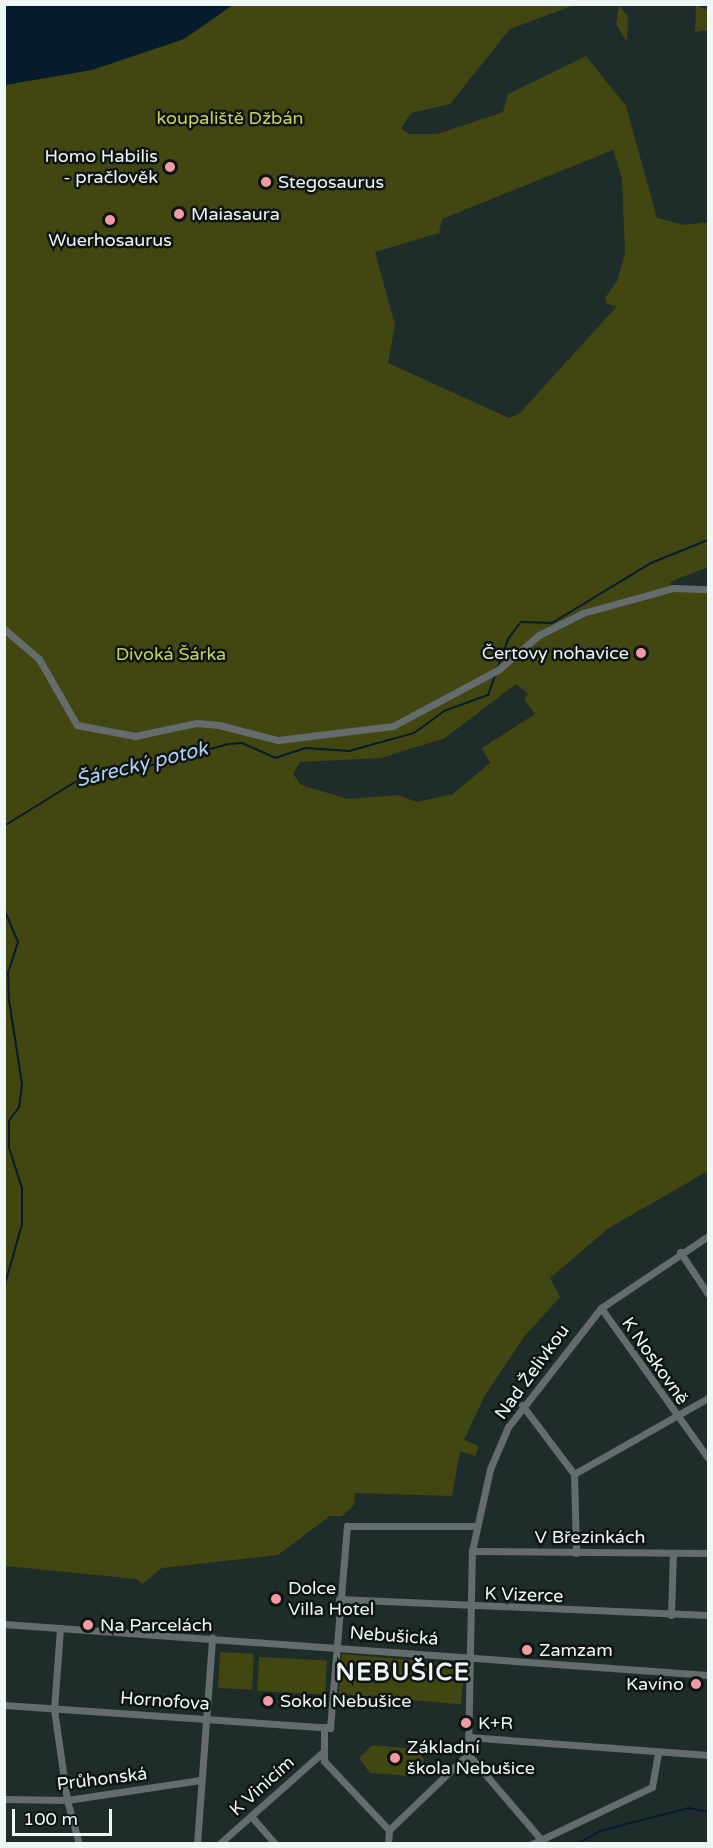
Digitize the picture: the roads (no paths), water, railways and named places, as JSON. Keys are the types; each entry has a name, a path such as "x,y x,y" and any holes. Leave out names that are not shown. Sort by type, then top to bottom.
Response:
{"street":[{"path":"4,629 39,659 68,717 108,735 135,736 196,723 278,740 373,732 495,671 539,635 583,613 673,588 708,589"},
{"name":"Nad Želivkou","path":"468,1754 472,1551 490,1469 522,1405 601,1308 680,1252 708,1236"},
{"path":"680,1252 708,1293"},
{"name":"K Noskovně","path":"601,1308 676,1417 708,1458"},
{"path":"574,1474 708,1398"},
{"path":"522,1405 574,1474 576,1553"},
{"path":"389,1830 326,1762 324,1751 324,1727 334,1724 339,1599 347,1526 476,1526"},
{"name":"V Březinkách","path":"472,1551 708,1552"},
{"path":"671,1615 674,1553"},
{"name":"K Vizerce","path":"339,1599 470,1608 708,1615"},
{"name":"Nebušická","path":"4,1624 708,1676"},
{"path":"60,1628 54,1708 67,1800 79,1844"},
{"path":"197,1844 212,1638"},
{"name":"Hornofova","path":"4,1706 324,1727"},
{"path":"468,1737 708,1755"},
{"name":"K Vinicím","path":"219,1844 324,1751"},
{"path":"388,1844 389,1830 468,1754 539,1842 652,1787 658,1752"},
{"name":"Průhonská","path":"4,1800 67,1800 201,1780"},
{"path":"251,1816 275,1844"}],"water":[{"path":"5,4 233,5 184,39 92,70 5,85"}],"waterway":[{"name":"Šárecký potok","path":"4,826 83,777 123,773 228,744 242,743 275,758 306,748 349,751 414,733 444,711 488,695 508,639 521,622 552,623 651,563 708,540"},
{"name":"Šárecký potok","path":"4,909 18,942 8,973 9,1000 22,1084 19,1107 9,1121 9,1148 22,1188 22,1224 4,1288"},
{"path":"577,1844 600,1831 688,1808 708,1812"}],"place":[{"name":"Homo Habilis - pračlověk","path":"170,167"},
{"name":"Stegosaurus","path":"266,182"},
{"name":"Maiasaura","path":"179,214"},
{"name":"Wuerhosaurus","path":"110,220"},
{"name":"Čertovy nohavice","path":"641,653"},
{"name":"Dolce Villa Hotel","path":"276,1599"},
{"name":"Na Parcelách","path":"88,1625"},
{"name":"Zamzam","path":"527,1650"},
{"name":"Kavíno","path":"696,1684"},
{"name":"Sokol Nebušice","path":"268,1701"},
{"name":"K+R","path":"466,1723"},
{"name":"Základní škola Nebušice","path":"395,1758"}],"district":[{"name":"NEBUŠICE","path":"403,1673"}],"park label":[{"name":"koupaliště Džbán","path":"230,118"},
{"name":"Divoká Šárka","path":"171,654"}]}
